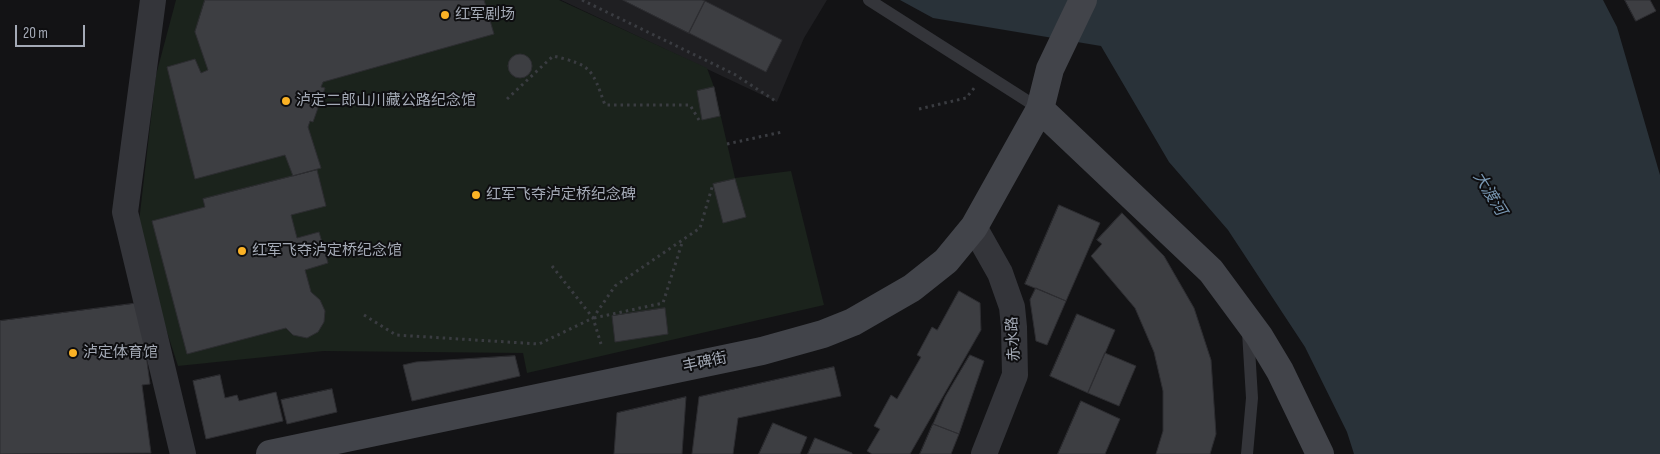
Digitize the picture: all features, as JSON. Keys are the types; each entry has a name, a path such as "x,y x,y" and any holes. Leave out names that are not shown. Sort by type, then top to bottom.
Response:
{"street":[{"path":"153,0 125,212 183,454"},
{"name":"丰碑街","path":"270,454 762,352 823,334 853,322 912,288 946,261 974,227 1040,109 1050,69 1083,0"},
{"path":"1040,109 1211,271 1247,319 1280,371 1320,454"},
{"name":"赤水路","path":"974,227 1000,273 1012,307 1014,327 1015,375 984,454"}],"lane":[{"path":"869,0 1040,109"},
{"path":"1247,319 1252,398 1248,454"}],"path":[{"path":"582,0 734,74 777,102"},
{"path":"507,99 553,56 576,61 594,74 605,105 690,106 699,120"},
{"path":"919,109 966,98"},
{"path":"727,144 782,132"},
{"path":"593,318 615,286 700,228 713,184"},
{"path":"364,315 396,335 539,344 593,318 663,303 682,242"},
{"path":"552,266 593,318 601,344"}],"shaded area":[{"path":"176,0 559,0 707,68 714,87 735,178 791,171 824,305 527,373 523,353 323,351 178,366 137,239 156,75"},
{"path":"561,0 827,0 804,38 777,102"}],"water":[{"name":"大渡河","path":"900,0 1603,0 1617,27 1660,175 1660,454 1354,454 1347,432 1305,347 1228,230 1169,162 1101,46 933,18"}],"building":[{"path":"205,0 484,0 494,34 323,82 321,87 325,88 313,122 310,121 308,127 321,168 293,176 285,155 195,179 167,67 195,59 201,73 208,70 195,32"},
{"path":"623,0 702,0 705,1 689,33"},
{"path":"1625,0 1650,0 1656,11 1636,21"},
{"path":"705,1 782,40 766,72 689,33"},
{"path":"520,54 529,57 532,66 529,75 520,78 511,75 508,66 511,57"},
{"path":"714,87 720,116 702,120 697,91"},
{"name":"红军飞夺泸定桥纪念馆","path":"317,170 326,206 291,215 297,238 319,232 328,263 305,270 311,292 320,300 325,311 324,322 318,332 307,338 293,335 286,328 187,354 152,221 205,207 203,199"},
{"path":"735,179 746,217 723,223 713,184"},
{"path":"1059,205 1100,223 1066,301 1025,284"},
{"path":"1122,213 1164,256 1194,308 1211,360 1216,434 1210,454 1156,454 1163,431 1163,391 1154,352 1135,308 1091,256 1102,244 1097,240"},
{"path":"1036,288 1066,301 1047,345 1036,341 1030,300"},
{"path":"959,291 980,303 981,330 910,454 872,454 867,451 880,429 874,426 891,395 897,399 921,357 917,355 932,327 937,330"},
{"name":"泸定体育馆","path":"139,303 150,384 142,385 151,453 0,454 0,321"},
{"path":"665,308 668,334 615,342 612,316"},
{"path":"1077,314 1115,330 1088,393 1050,376"},
{"path":"1105,353 1136,366 1119,406 1088,393"},
{"path":"970,355 984,361 959,434 933,424 945,397"},
{"path":"515,356 520,376 412,401 403,365 416,362"},
{"path":"834,367 841,396 738,418 733,454 692,454 699,397"},
{"path":"220,375 225,398 237,395 239,401 276,392 283,421 206,439 193,381"},
{"path":"332,389 337,412 287,424 281,400"},
{"path":"686,397 682,454 614,454 617,413"},
{"path":"1081,401 1120,419 1105,454 1058,454"},
{"path":"773,423 807,437 800,454 759,454"},
{"path":"933,424 959,434 951,454 920,454"},
{"path":"815,438 852,453 852,454 808,454"}],"place":[{"name":"红军剧场","path":"445,15"},
{"name":"泸定二郎山川藏公路纪念馆","path":"286,101"},
{"name":"红军飞夺泸定桥纪念碑","path":"476,195"},
{"name":"红军飞夺泸定桥纪念馆","path":"242,251"},
{"name":"泸定体育馆","path":"73,353"}]}
